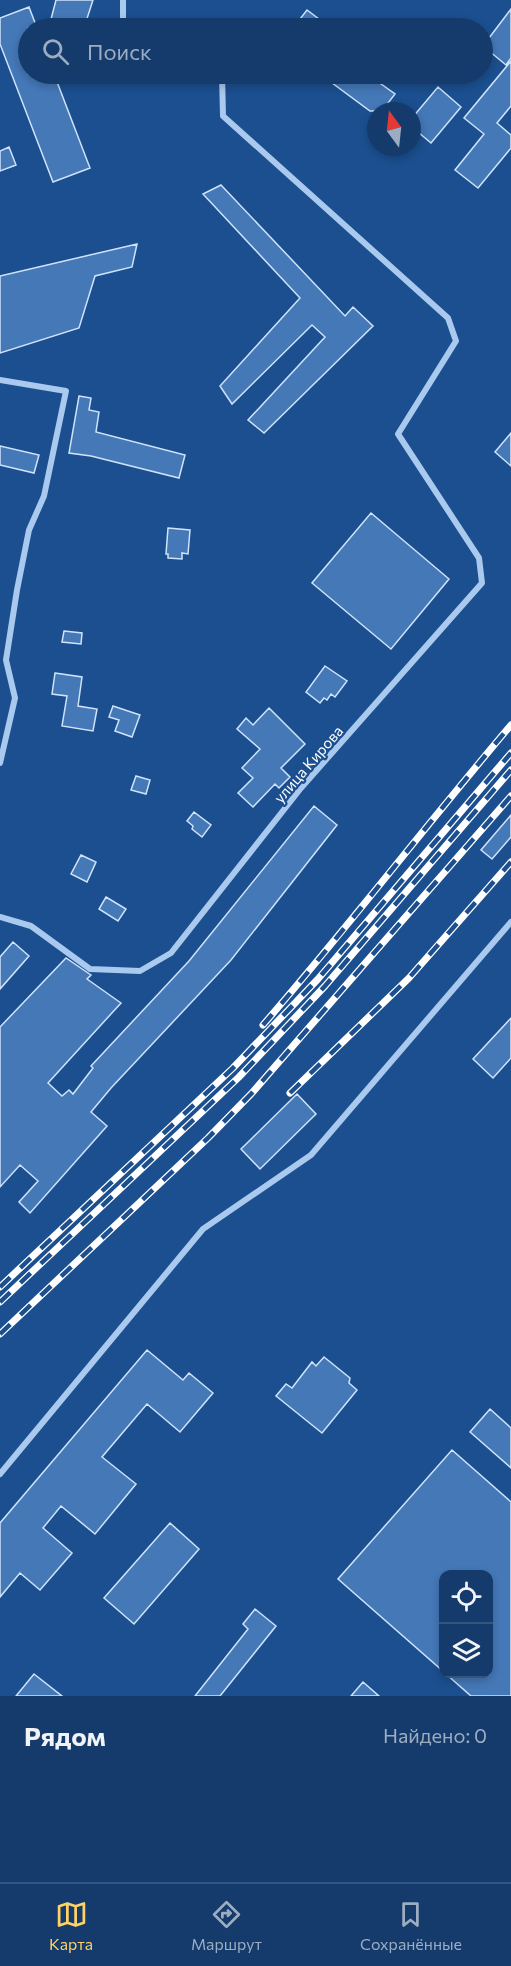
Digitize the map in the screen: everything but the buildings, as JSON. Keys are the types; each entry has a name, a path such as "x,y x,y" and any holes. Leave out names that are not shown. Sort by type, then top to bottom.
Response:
{"street":[{"path":"123,0 123,18"},
{"name":"улица Кирова","path":"0,917 31,926 90,969 140,972 171,953 301,788 482,583 479,558 398,434 456,341 448,318 223,116 222,84"},
{"path":"0,380 66,391 44,496 29,530 15,601 6,660 15,698 0,763"},
{"path":"0,1474 203,1229 311,1155 511,922"}],"railway":[{"path":"263,1025 511,725"},
{"path":"0,1287 233,1068 318,979 511,753"},
{"path":"0,1302 239,1077 325,986 511,770"},
{"path":"0,1334 208,1138 251,1094 511,796"},
{"path":"290,1093 409,978 511,862"}]}
